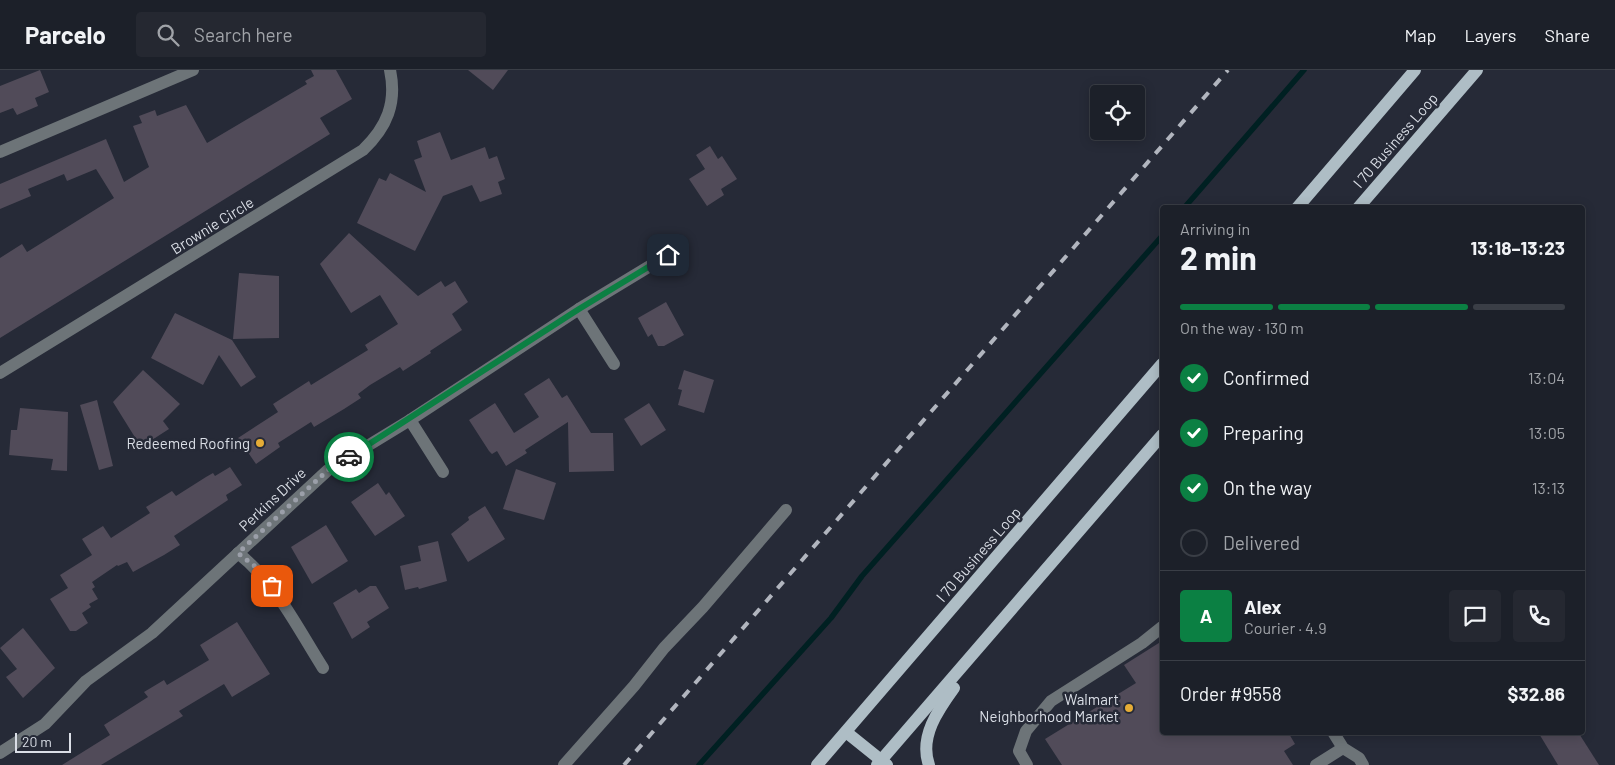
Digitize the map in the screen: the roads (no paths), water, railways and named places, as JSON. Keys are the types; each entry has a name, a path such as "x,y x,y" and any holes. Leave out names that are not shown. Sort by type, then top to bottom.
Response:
{"main road":[{"name":"I 70 Business Loop","path":"1300,205 1415,70"},
{"name":"I 70 Business Loop","path":"1361,205 1477,70"},
{"name":"I 70 Business Loop","path":"818,765 1160,366"},
{"path":"846,732 882,764 1010,611 1160,437"},
{"path":"929,765 926,741 931,726 946,700 1010,611"}],"street":[{"path":"0,152 193,70"},
{"name":"Brownie Circle","path":"0,373 363,150 377,136 388,120 393,101 393,84 390,70"},
{"name":"Perkins Drive","path":"0,753 45,724 86,681 152,633 328,470 410,420 579,309 668,255"},
{"path":"579,309 614,364"},
{"path":"410,420 443,472"},
{"path":"564,765 664,648 710,600 786,510"},
{"path":"238,553 257,568 272,586 323,668"},
{"path":"1027,765 1019,751 1026,731 1051,701 1142,643 1160,629"},
{"path":"1336,735 1343,748 1359,758 1363,765"},
{"path":"1316,765 1343,748"}],"waterway":[{"path":"1187,205 1304,70"},
{"path":"699,765 831,618 862,576 1160,238"}],"railway":[{"path":"624,765 1228,70"}],"place":[{"name":"Redeemed Roofing","path":"260,443"},
{"name":"Walmart Neighborhood Market","path":"1129,708"}]}
